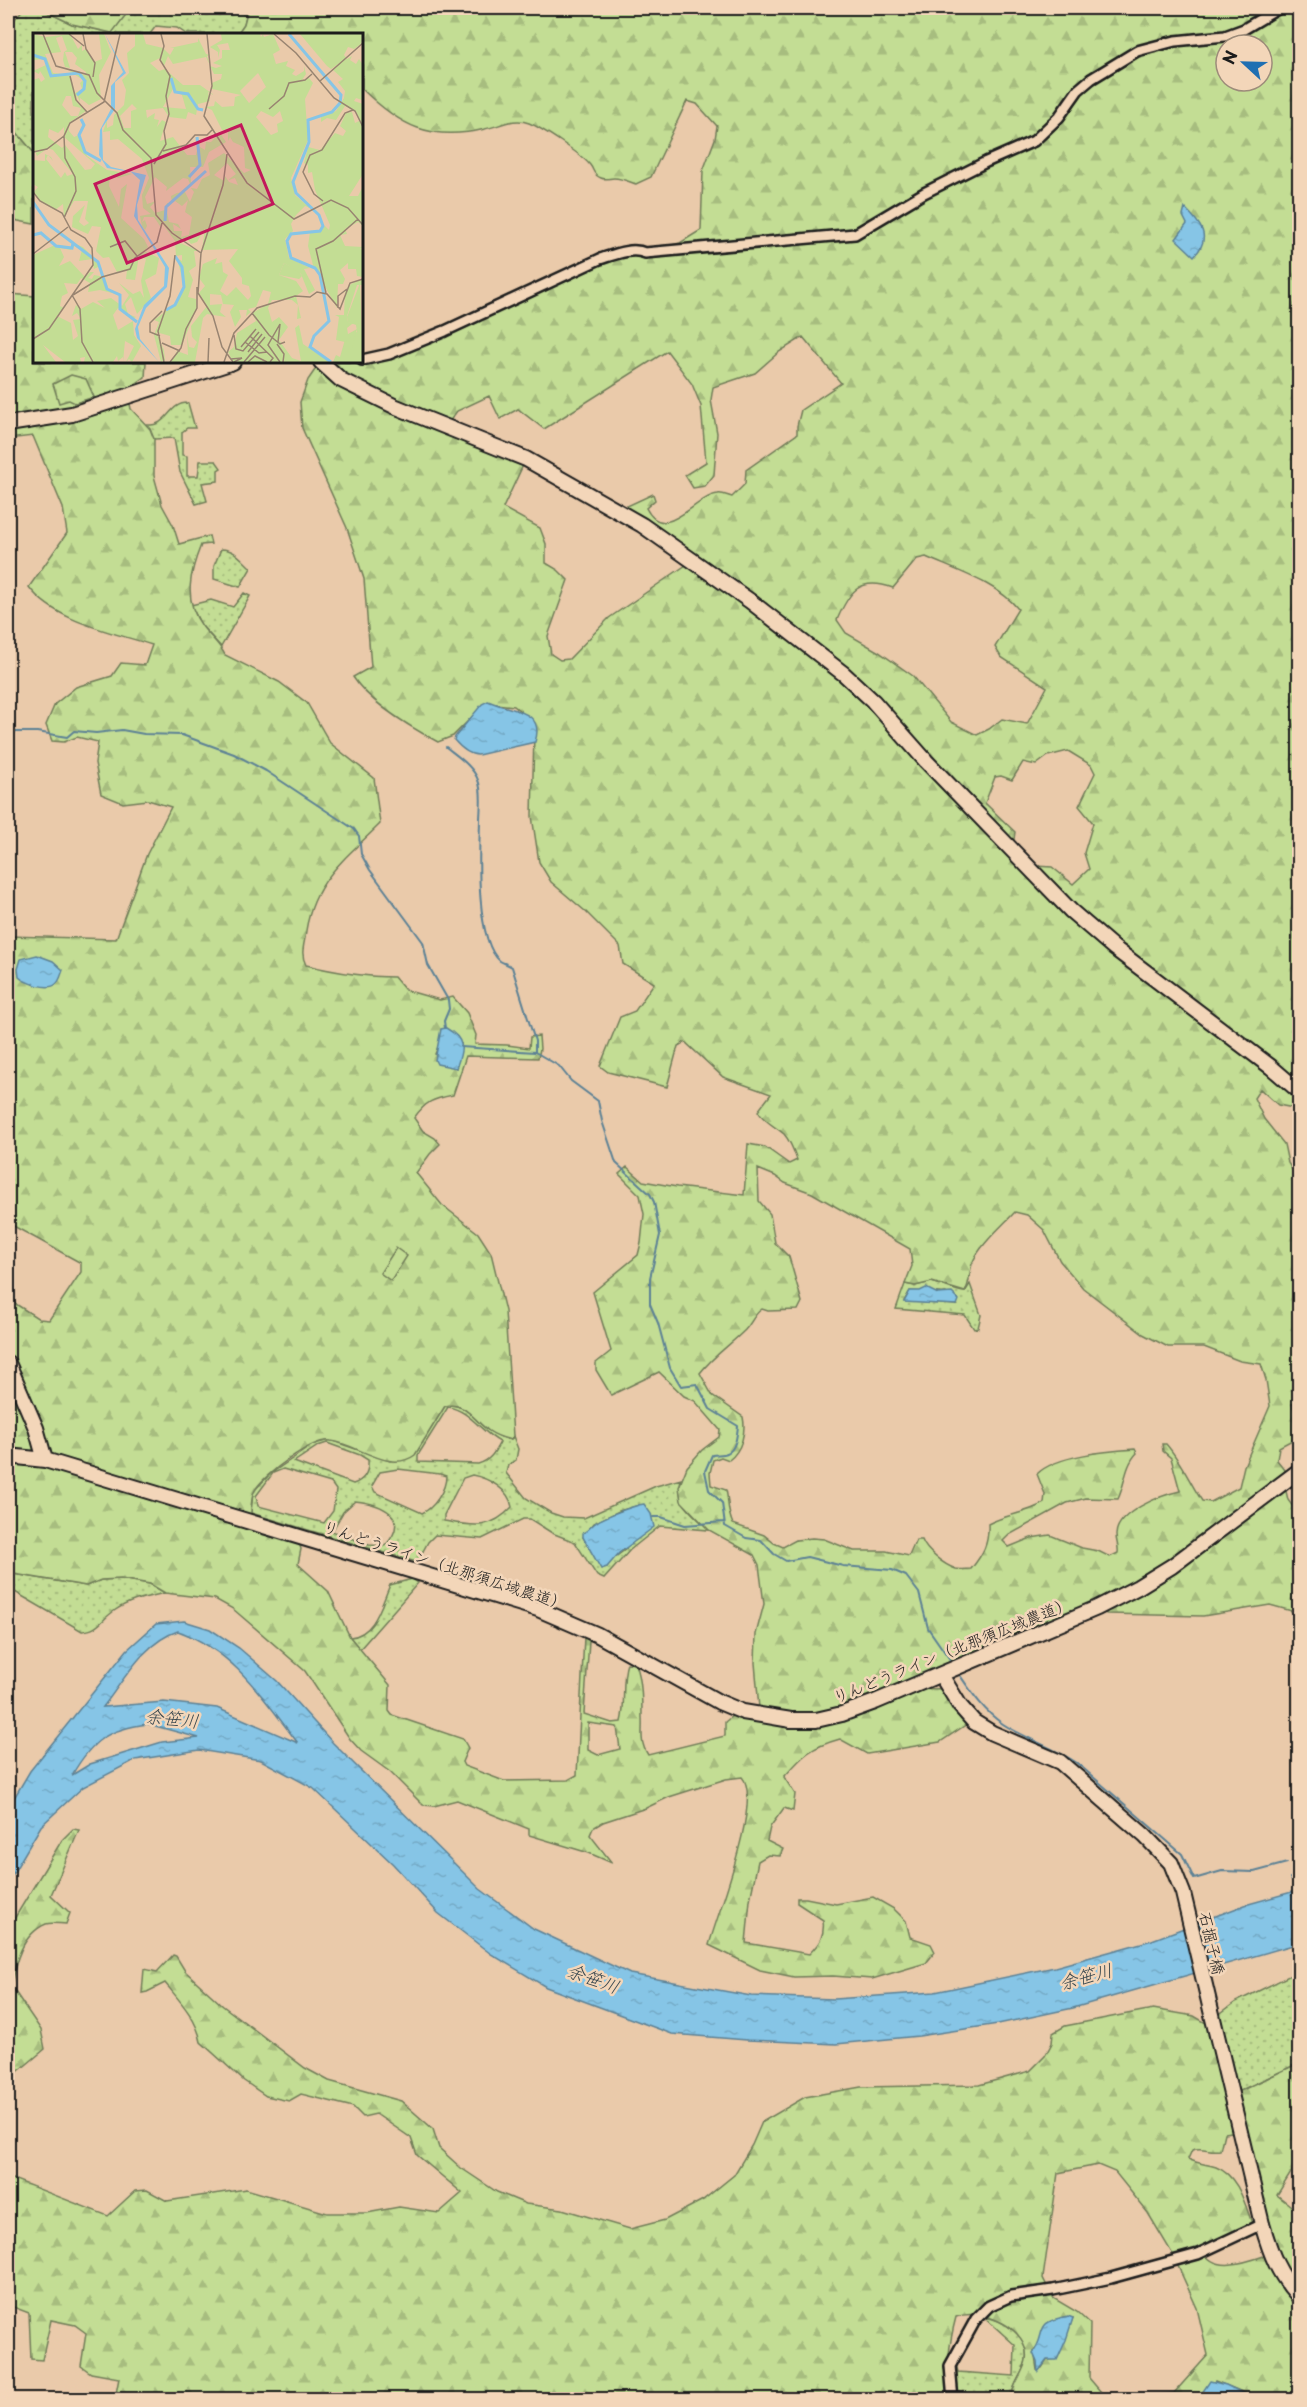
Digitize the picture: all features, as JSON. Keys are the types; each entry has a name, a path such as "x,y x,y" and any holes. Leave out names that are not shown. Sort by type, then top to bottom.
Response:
{"street":[{"path":"363,360 389,354 476,317 600,259 620,253 641,251 645,253 855,234 924,193 1034,141 1059,117 1078,90 1091,79 1137,51 1175,41 1225,36 1244,29 1279,8"},
{"path":"8,424 72,414 230,363"},
{"path":"322,363 341,380 394,406 526,459 642,525 750,601 844,674 873,701 926,761 1071,911 1123,954 1271,1067 1299,1092"},
{"path":"8,1363 36,1428 45,1460"},
{"name":"りんどうライン（北那須広域農道）","path":"8,1456 45,1460 538,1609 598,1635 719,1702 743,1712 791,1720 816,1720 842,1714 942,1675 1097,1608 1172,1566 1299,1470"},
{"name":"石掘子橋","path":"942,1675 960,1706 974,1722 992,1733 1060,1762 1157,1847 1171,1863 1183,1893 1262,2224 1274,2262 1284,2282 1299,2298"},
{"path":"953,2400 949,2378 953,2358 980,2313 995,2302 1011,2296 1111,2278 1198,2254 1262,2224"}],"green space":[{"path":"24,8 39,8 72,24 111,33 33,33 33,152 8,122 8,27"},
{"path":"39,8 131,8 112,33 72,24"},
{"path":"131,8 248,8 244,24 238,33 184,33 177,28 156,26 151,33 111,33"},
{"path":"248,8 1299,8 1299,1109 1278,1105 1260,1089 1254,1098 1264,1119 1284,1144 1288,1163 1299,1181 1299,1400 1292,1404 1298,1422 1296,1438 1279,1447 1277,1460 1285,1470 1283,1478 1288,1500 1299,1515 1299,1613 1270,1605 1203,1616 1107,1614 1090,1609 922,1688 942,1689 967,1724 940,1742 867,1754 840,1739 822,1745 802,1757 784,1777 795,1794 793,1811 784,1808 770,1827 767,1841 783,1849 780,1856 768,1855 758,1861 750,1900 746,1943 809,1954 821,1939 823,1920 797,1903 797,1898 836,1904 873,1897 894,1909 906,1921 910,1937 931,1944 935,1952 926,1963 872,1979 833,1976 794,1977 760,1970 709,1945 743,1832 747,1789 742,1777 726,1779 669,1797 593,1828 590,1835 612,1863 589,1853 529,1835 529,1829 457,1800 434,1806 423,1805 390,1772 361,1751 350,1739 305,1671 233,1609 215,1599 165,1593 150,1584 121,1579 101,1580 86,1586 8,1573 8,1299 39,1319 49,1320 81,1272 81,1263 8,1223 8,936 116,939 147,854 171,807 148,800 123,803 101,794 95,763 98,742 77,737 64,742 52,741 46,725 55,704 76,687 112,676 121,663 145,665 152,645 69,617 40,599 29,587 67,533 63,508 33,436 8,439 8,299 10,294 33,296 33,363 146,363 145,377 127,390 131,409 150,429 154,439 154,476 162,505 173,525 179,544 209,536 211,544 201,545 191,576 190,596 196,616 225,655 279,682 307,703 330,743 374,778 380,824 331,874 314,902 308,919 303,952 306,965 350,974 394,977 405,990 440,1000 453,997 467,1013 476,1035 475,1044 529,1048 530,1037 539,1036 538,1058 466,1056 453,1095 430,1102 414,1118 423,1131 440,1144 416,1173 442,1205 478,1233 491,1253 505,1311 513,1436 511,1440 492,1433 459,1406 445,1406 415,1455 405,1460 385,1460 331,1441 313,1445 301,1451 260,1483 253,1495 251,1513 261,1527 299,1543 301,1549 298,1564 328,1591 350,1637 390,1685 389,1711 392,1715 463,1739 468,1748 462,1762 464,1766 504,1781 568,1780 577,1775 584,1637 589,1641 584,1714 612,1723 621,1722 627,1663 636,1664 641,1691 642,1741 648,1755 725,1736 725,1722 732,1716 746,1719 756,1718 759,1708 755,1663 756,1634 764,1604 759,1565 754,1555 709,1530 681,1501 679,1487 687,1467 702,1450 719,1437 720,1430 695,1401 684,1396 659,1372 611,1395 596,1370 596,1363 611,1351 593,1292 638,1255 644,1214 640,1195 619,1174 627,1167 643,1181 744,1195 748,1144 765,1147 789,1164 797,1160 795,1153 784,1134 766,1121 758,1111 771,1094 723,1077 685,1042 678,1046 667,1087 608,1072 600,1066 620,1017 635,1011 654,983 623,964 620,946 585,911 551,882 539,862 532,816 534,733 531,720 514,706 486,703 453,736 438,742 380,705 353,677 371,667 364,579 347,528 302,428 300,402 308,380 317,367 329,363 375,363 607,260 680,243 701,230 703,171 715,139 717,126 697,104 687,101 651,177 636,184 617,178 603,179 596,175 590,165 570,148 543,130 523,121 512,121 465,133 448,133 417,128 403,121 363,90 363,33 238,33 244,24","holes":["803,337 841,383 801,410 797,434 746,470 745,484 732,497 723,494 709,497 680,516 662,522 654,518 646,508 655,500 653,494 625,507 624,510 693,555 686,565 609,618 569,659 560,660 551,654 548,636 568,580 546,563 546,544 540,528 503,508 524,463 449,422 457,411 489,396 500,419 518,409 544,429 667,351 692,384 701,406 706,462 685,475 693,488 705,486 714,475 717,433 711,400 713,387 755,373 779,352","926,557 976,578 1000,592 1018,609 995,647 1001,657 1047,687 1027,724 1002,719 977,735 951,722 913,676 879,652 846,633 837,620 851,594 857,589 872,584 893,588 917,559","1068,751 1091,765 1095,773 1079,806 1093,823 1084,853 1089,869 1073,884 1052,867 1035,866 1013,846 1015,832 985,803 995,777 1001,776 1012,780 1023,762 1036,765 1048,756","461,1044 456,1068 435,1054 438,1047","758,1169 785,1183 812,1193 910,1249 912,1266 905,1284 915,1286 932,1282 965,1292 972,1264 985,1244 1015,1212 1027,1215 1044,1230 1060,1261 1083,1288 1143,1334 1168,1347 1204,1347 1240,1361 1261,1364 1270,1406 1244,1466 1239,1487 1211,1502 1202,1501 1176,1458 1166,1444 1162,1444 1163,1451 1171,1458 1180,1491 1141,1506 1123,1519 1116,1535 1118,1553 1110,1557 1050,1535 1031,1538 1009,1547 1003,1541 1009,1535 1067,1503 1086,1498 1118,1499 1130,1463 1137,1453 1135,1449 1069,1458 1037,1474 1045,1494 1044,1503 988,1524 984,1548 971,1569 956,1569 946,1564 931,1553 922,1540 916,1540 909,1556 886,1551 854,1551 824,1539 812,1538 796,1540 783,1547 764,1535 733,1524 726,1490 711,1485 710,1473 713,1460 721,1457 729,1460 740,1446 744,1429 743,1417 712,1395 700,1373 745,1330 762,1309 768,1311 798,1310 802,1302 789,1257 775,1243 770,1214 759,1201","588,1723 617,1727 620,1749 598,1755 588,1750"]},
{"path":"8,122 33,152 33,224 8,219"},
{"path":"71,375 86,379 94,397 75,403 69,400 59,403 53,384"},
{"path":"188,403 195,428 187,428 182,432 182,455 187,456 187,476 198,476 200,461 216,461 221,468 218,470 218,481 202,483 207,501 196,504 180,472 174,438 154,439 145,425 159,422 176,407"},
{"path":"221,549 234,553 251,568 240,587 214,579 214,566"},
{"path":"244,593 250,596 221,647 201,625 191,605 211,600 233,607"},
{"path":"396,1248 407,1256 391,1281 380,1273"},
{"path":"931,1282 965,1292 970,1284 981,1315 978,1328 974,1329 965,1315 896,1309 905,1284 915,1286","holes":["910,1291 946,1293 957,1305 904,1301"]},
{"path":"445,1406 463,1408 488,1430 499,1436 511,1440 513,1436 518,1449 516,1460 508,1465 506,1473 526,1498 551,1513 563,1517 584,1518 656,1486 681,1479 683,1502 709,1530 660,1526 630,1550 604,1579 597,1576 575,1542 552,1533 530,1519 523,1519 482,1539 435,1535 421,1555 423,1560 416,1562 251,1513 253,1492 270,1474 314,1444 330,1440 390,1461 415,1454","holes":["448,1407 462,1412 500,1442 489,1459 478,1464 418,1462 418,1455","327,1443 368,1460 367,1472 363,1478 353,1484 294,1462 318,1446","283,1469 331,1483 336,1490 333,1511 324,1523 258,1506 256,1496 273,1473","398,1469 446,1476 444,1487 438,1498 422,1513 375,1492 372,1486 380,1472","472,1475 497,1485 507,1495 512,1507 496,1520 480,1525 444,1521 444,1515 463,1478","355,1501 375,1505 390,1513 396,1527 393,1536 385,1546 369,1545 332,1531 343,1512","639,1505 626,1549 610,1561 607,1567 601,1568 583,1537 594,1523 619,1511"]},
{"path":"8,1573 86,1586 101,1580 121,1579 150,1584 165,1593 126,1604 96,1627 82,1631 8,1588"},
{"path":"412,1579 418,1583 359,1650 350,1637 366,1631 371,1625 390,1585"},
{"path":"73,1829 79,1830 51,1895 70,1913 66,1924 46,1924 31,1935 21,1950 11,1986 41,2030 45,2049 8,2080 8,1929 62,1840"},
{"path":"173,1955 176,1956 185,1971 223,2006 305,2068 329,2081 401,2101 433,2129 439,2148 461,2168 497,2192 526,2204 562,2209 630,2229 665,2220 703,2200 734,2175 752,2145 762,2122 805,2097 861,2087 979,2085 1030,2071 1045,2056 1052,2043 1053,2033 1065,2026 1153,2009 1194,2016 1206,2023 1222,2070 1228,2097 1299,2063 1299,2160 1277,2195 1299,2212 1299,2399 1255,2399 1215,2381 1204,2395 1213,2399 1126,2399 1174,2393 1208,2355 1197,2308 1172,2253 1148,2213 1115,2172 1098,2165 1058,2173 1043,2278 1053,2298 1077,2312 1090,2324 1089,2378 1106,2398 1117,2399 1011,2399 1013,2388 1026,2360 1021,2338 1002,2323 978,2315 966,2315 956,2317 953,2328 949,2358 949,2399 115,2399 119,2378 91,2373 81,2366 86,2333 75,2325 51,2320 42,2360 31,2359 29,2313 8,2305 8,2177 108,2216 135,2191 147,2190 167,2201 246,2189 327,2213 367,2213 399,2207 439,2213 462,2193 417,2155 411,2138 376,2114 363,2117 353,2107 301,2094 289,2101 266,2096 244,2081 201,2042 192,2018 165,1983 142,1993 144,1969 157,1972","holes":["1231,2132 1246,2149 1273,2253 1245,2262 1225,2264 1216,2263 1208,2258 1203,2250 1253,2226 1244,2200 1236,2184 1224,2171 1188,2159 1192,2150 1220,2150 1224,2133","1063,2317 1073,2318 1057,2359 1047,2360 1042,2368 1037,2370 1034,2350"]},
{"path":"1299,1971 1299,2063 1237,2092 1218,2015 1236,2002"},
{"path":"984,2317 1000,2322 1020,2337 1026,2351 1025,2365 1013,2388 1011,2399 955,2399 952,2371 956,2364 958,2372 1014,2376 1015,2345"}],"water":[{"path":"1185,208 1202,230 1203,243 1194,256 1176,239 1187,224 1183,216"},
{"path":"488,701 530,717 537,731 535,742 478,755 471,754 462,748 454,740 455,737 482,704"},
{"path":"37,955 53,961 63,970 53,986 37,985 19,977 18,969 21,959"},
{"path":"446,1028 460,1040 461,1049 456,1068 437,1064 435,1060 441,1029"},
{"path":"926,1288 938,1294 952,1293 959,1300 957,1305 904,1302 910,1291 920,1291"},
{"path":"644,1504 651,1514 654,1527 619,1553 607,1567 601,1569 583,1533 603,1518"},
{"name":"余笹川","path":"184,1621 210,1629 239,1648 277,1681 333,1743 480,1889 534,1929 630,1974 751,1996 834,1999 935,1992 1055,1967 1152,1940 1245,1905 1299,1890 1300,1943 1073,2008 998,2024 919,2036 836,2044 672,2034 546,1987 491,1954 438,1913 393,1864 313,1788 261,1760 199,1750 135,1760 83,1787 41,1826 8,1882 8,1808 30,1771 127,1650 156,1624","holes":["178,1631 198,1640 232,1664 260,1693 298,1743 217,1708 164,1702 103,1707 145,1653 166,1636","148,1724 199,1738 162,1742 90,1764 72,1775 87,1753 102,1738 122,1729"]},
{"path":"1068,2316 1073,2318 1057,2360 1047,2360 1038,2372 1033,2353 1045,2325"},
{"path":"1210,2381 1226,2385 1255,2399 1213,2399 1202,2393"}],"waterway":[{"path":"8,732 37,732 67,737 74,731 96,733 122,730 144,734 182,735 234,754 266,771 354,829 359,836 361,854 370,870 423,942 428,965 448,1000 449,1009 444,1021 445,1028"},
{"path":"446,747 469,766 480,785 479,874 482,916 492,950 500,961 512,967 535,1041 535,1052 559,1066 571,1081 598,1101 616,1163 650,1194 654,1202 660,1235 650,1278 650,1304 658,1323 670,1368 681,1386 697,1384 710,1409 738,1426 736,1441 732,1449 725,1454 712,1455 705,1471 709,1490 722,1503 725,1526 746,1538 761,1540 774,1554 786,1561 807,1557 843,1566 892,1570 906,1576 919,1593 928,1628 953,1664"},
{"path":"461,1047 535,1052"},
{"path":"653,1517 661,1517 685,1525 724,1522"},
{"path":"957,1671 977,1700 996,1719 1077,1763 1182,1854 1194,1879 1222,1871 1254,1872 1287,1863"},
{"path":"1290,1878 1300,1893"}]}
